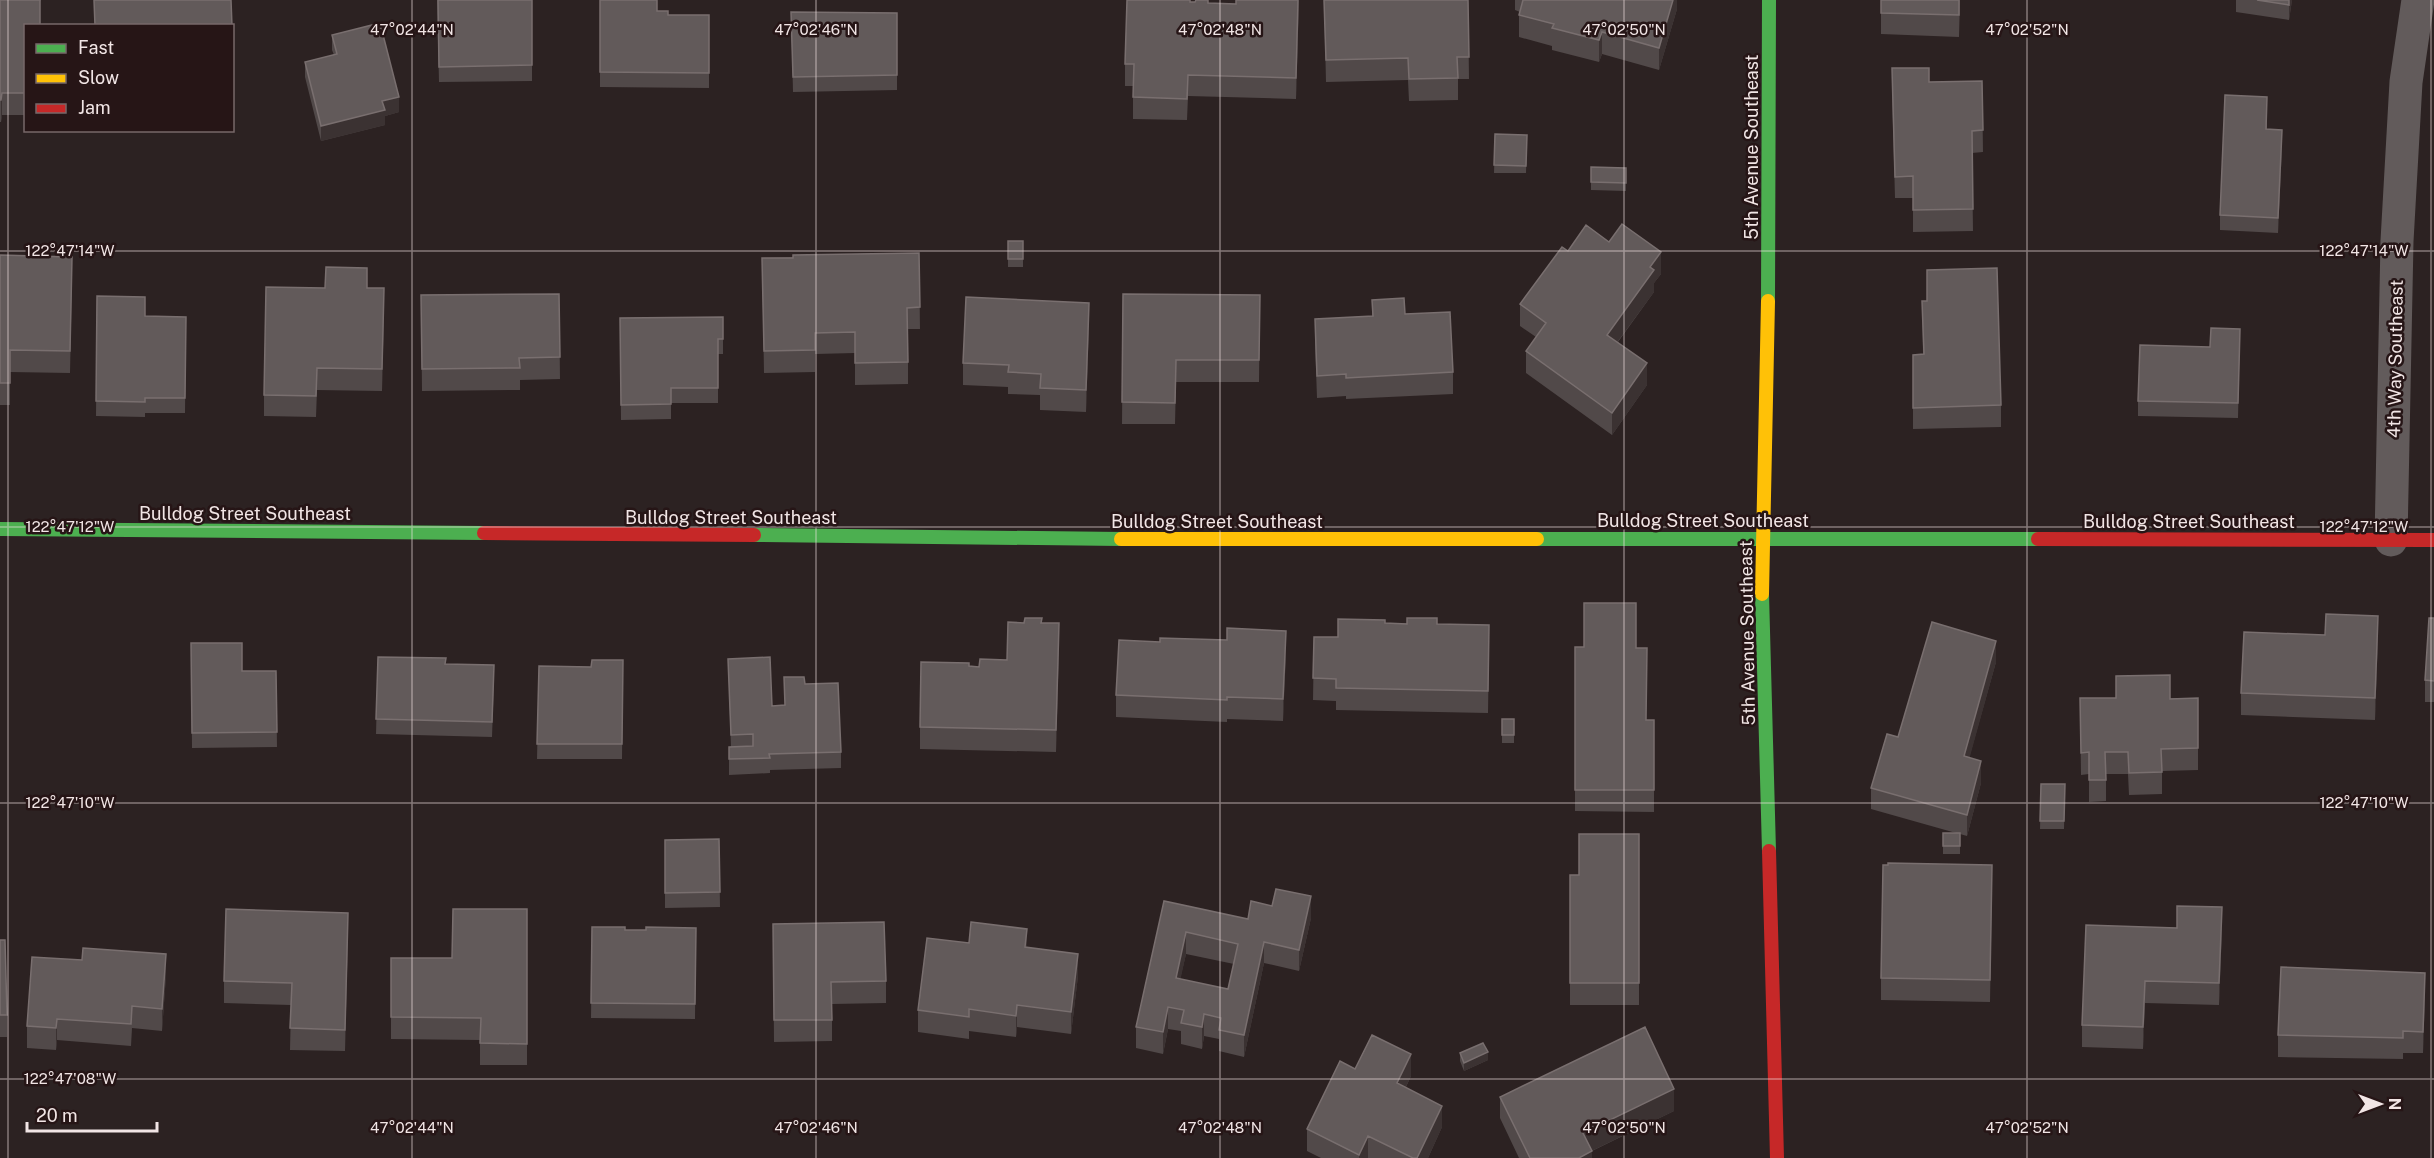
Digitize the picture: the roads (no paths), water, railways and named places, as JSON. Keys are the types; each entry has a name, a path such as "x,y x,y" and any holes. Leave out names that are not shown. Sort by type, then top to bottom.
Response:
{"street":[{"name":"5th Avenue Southeast","path":"1769,0 1770,216 1762,600 1776,1158"},
{"name":"4th Way Southeast","path":"2391,540 2397,240 2406,81 2418,0"},
{"name":"Bulldog Street Southeast","path":"0,529 1283,540 1764,538 2434,540"}]}
